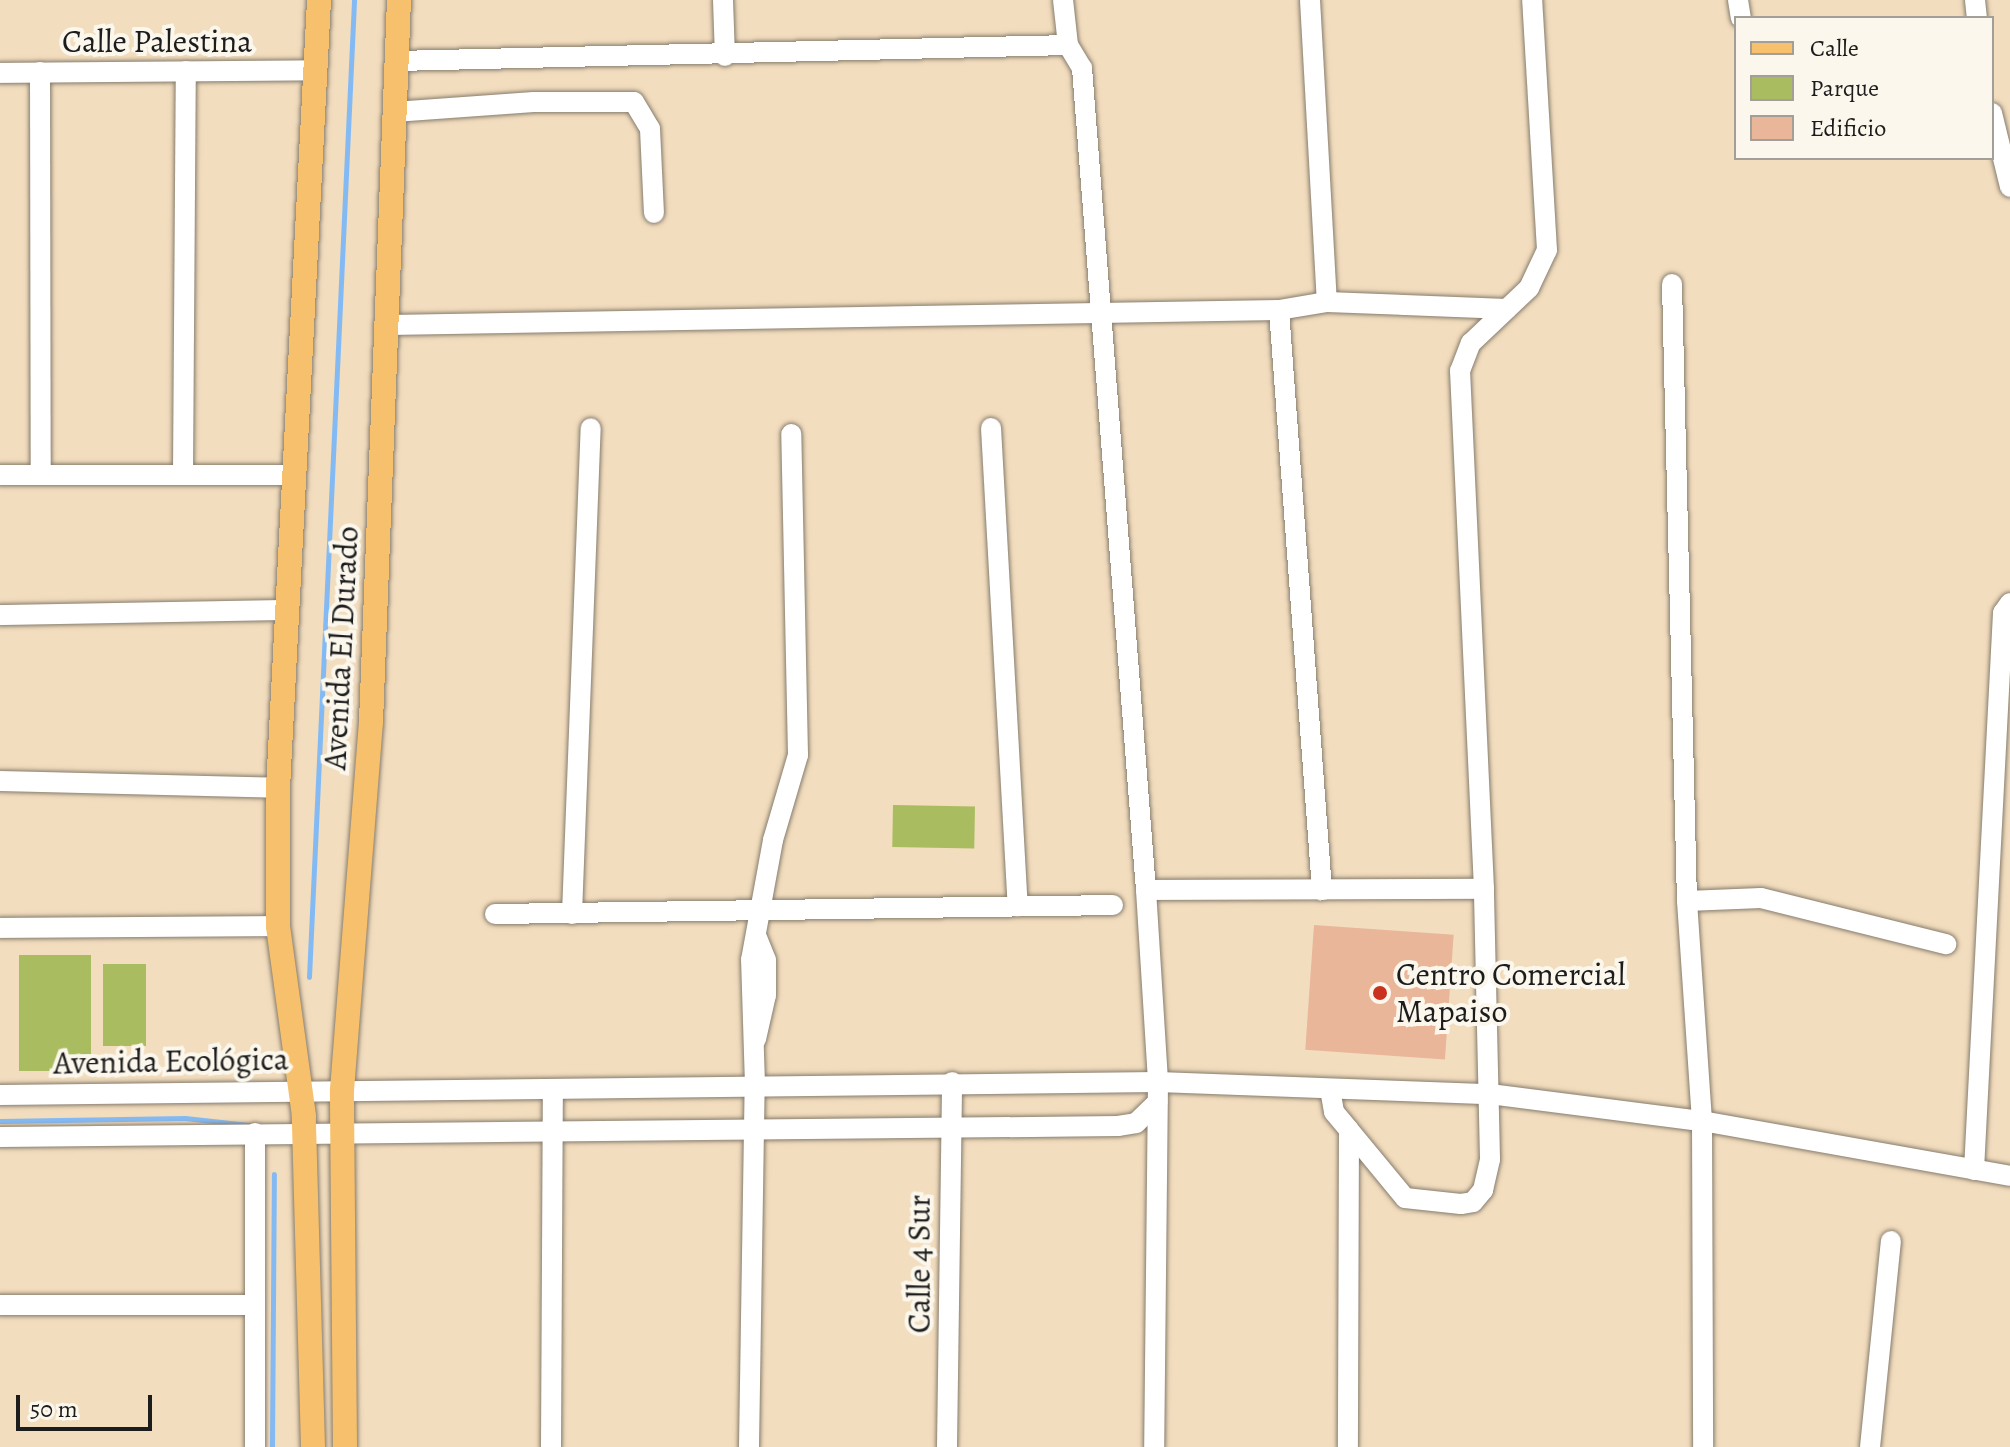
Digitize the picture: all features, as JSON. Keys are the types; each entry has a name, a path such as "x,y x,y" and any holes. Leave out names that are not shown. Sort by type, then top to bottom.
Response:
{"main road":[{"name":"Avenida El Durado","path":"313,1447 305,1133 278,926 278,788 319,0"},
{"name":"Avenida El Durado","path":"345,1447 342,1090 371,722 389,325 399,0"}],"street":[{"path":"723,0 725,56"},
{"path":"1063,0 1068,45 1082,68 1146,890 1158,1092 1154,1447"},
{"path":"1310,0 1327,302"},
{"path":"1330,1089 1334,1112 1405,1198 1473,1202 1483,1190 1490,1159 1490,1094 1484,889 1460,371 1471,343 1529,288 1547,250 1532,0"},
{"path":"396,61 725,56 1068,45"},
{"name":"Calle Palestina","path":"0,73 314,70"},
{"path":"183,473 186,71"},
{"path":"40,72 41,474"},
{"path":"394,112 634,102 650,129 654,213"},
{"path":"1994,121 2010,187"},
{"path":"1672,284 1687,901 1702,1121 1703,1447"},
{"path":"389,325 1279,310 1327,302 1507,309"},
{"path":"1279,310 1322,890"},
{"path":"572,914 591,428"},
{"path":"991,428 1018,906"},
{"path":"749,1447 753,1048 766,995 766,960 757,938 757,912 798,755 791,434"},
{"path":"0,475 295,475"},
{"path":"1974,1170 2003,613 2010,603"},
{"path":"0,615 287,610"},
{"path":"0,781 278,788"},
{"path":"1146,890 1484,889"},
{"path":"1687,901 1761,898 1946,944"},
{"path":"495,914 1113,905"},
{"path":"0,928 278,926"},
{"name":"Avenida Ecológica","path":"0,1095 952,1082 1158,1092 1330,1089 1490,1094 1702,1121 2010,1176"},
{"name":"Calle 4 Sur","path":"947,1447 952,1082"},
{"path":"551,1447 553,1089"},
{"path":"0,1137 753,1127 1118,1126 1136,1123 1158,1092"},
{"path":"1348,1447 1349,1130"},
{"path":"255,1133 255,1447"},
{"path":"1870,1447 1891,1241"},
{"path":"0,1305 253,1305"}],"green space":[{"path":"893,805 975,806 974,848 892,847"},
{"path":"19,955 91,955 91,1071 19,1071"},
{"path":"103,964 146,964 146,1046 103,1046"}],"building":[{"name":"Centro Comercial Mapaiso","path":"1314,925 1454,935 1445,1059 1305,1050"}],"waterway":[{"path":"309,977 354,0"},
{"path":"0,1121 185,1118 266,1127"},
{"path":"272,1447 274,1174"}],"place":[{"name":"Centro Comercial Mapaiso","path":"1380,993"}]}
